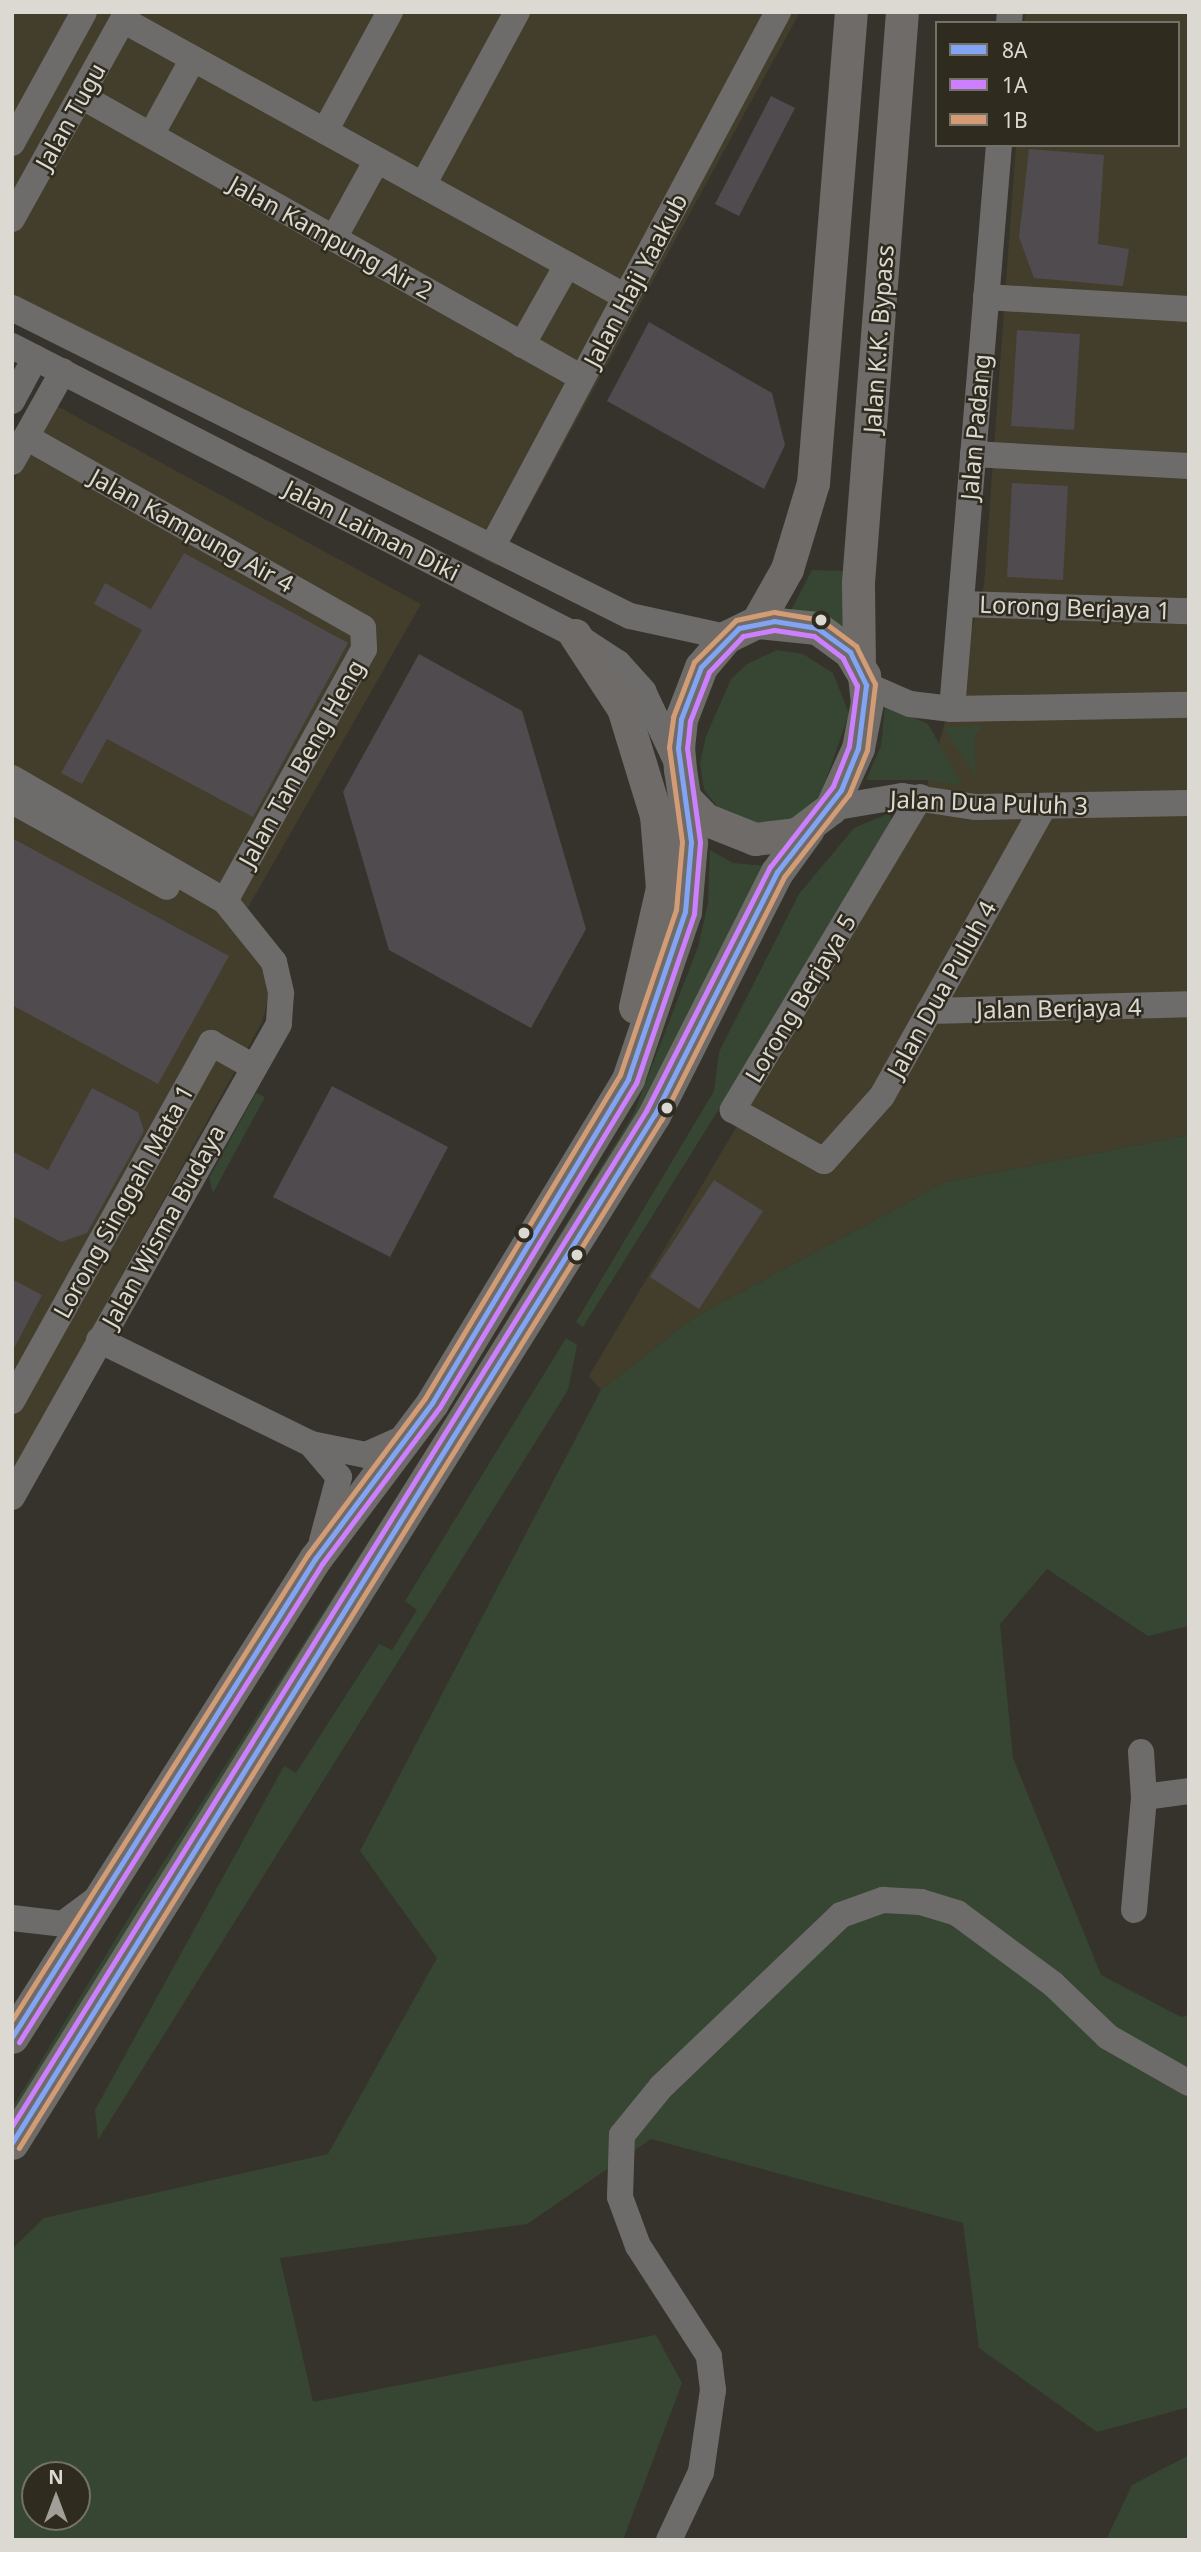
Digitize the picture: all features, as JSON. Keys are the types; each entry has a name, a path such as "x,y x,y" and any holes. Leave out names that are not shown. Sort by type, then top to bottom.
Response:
{"main road":[{"path":"757,622 787,569 813,483 851,12"},
{"name":"Jalan K.K. Bypass","path":"862,676 858,582 902,12"},
{"path":"12,2037 96,1900 315,1559 400,1440 432,1403 628,1079 685,912 691,842 682,784 681,719 690,690 726,637 757,622 817,628 841,643 862,676 858,748 819,819 778,872 647,1126 12,2143"},
{"path":"575,635 623,708 656,816 662,888 628,1032 628,1079"},
{"path":"682,784 705,819 729,833 776,839 819,819"}],"street":[{"name":"Jalan Tugu","path":"12,143 84,12"},
{"path":"325,131 390,12"},
{"path":"423,186 517,12"},
{"name":"Jalan Haji Yaakub","path":"492,547 778,12"},
{"name":"Jalan Tugu","path":"12,219 125,16"},
{"path":"125,16 193,59 626,297"},
{"path":"151,135 193,59"},
{"name":"Jalan Kampung Air 2","path":"81,96 582,378"},
{"name":"Jalan Padang","path":"952,709 999,147"},
{"path":"12,158 39,172"},
{"path":"334,239 377,160"},
{"path":"522,345 567,265"},
{"path":"986,297 1189,309"},
{"name":"Jalan Laiman Diki","path":"12,307 630,617 726,637"},
{"path":"12,401 24,352"},
{"name":"Jalan Laiman Diki","path":"24,352 575,635 618,663 643,691 663,722 682,784"},
{"path":"12,462 63,371"},
{"name":"Jalan Kampung Air 4","path":"26,438 359,622"},
{"path":"973,454 1189,466"},
{"name":"Lorong Berjaya 1","path":"961,604 1189,611"},
{"name":"Jalan Tan Beng Heng","path":"225,901 364,649 359,622"},
{"path":"862,676 910,704 952,709 1189,705"},
{"path":"12,778 225,901 265,950"},
{"name":"Jalan Dua Puluh 3","path":"819,819 920,797 976,807 1189,803"},
{"name":"Lorong Berjaya 5","path":"824,1161 733,1110 920,797"},
{"path":"12,801 218,915 265,950"},
{"name":"Jalan Dua Puluh 4","path":"824,1161 882,1096 1044,806"},
{"name":"Jalan Wisma Budaya","path":"12,1497 252,1066 279,1024 279,976 265,950"},
{"name":"Jalan Berjaya 4","path":"929,1011 1189,1004"},
{"name":"Lorong Singgah Mata 1","path":"12,1401 211,1043 252,1066"},
{"path":"99,1340 311,1444 366,1455 400,1440"},
{"path":"311,1444 339,1476 315,1559"},
{"path":"1134,1909 1144,1797 1141,1752"},
{"path":"1144,1797 1189,1791"},
{"path":"12,1919 63,1924 96,1900"},
{"path":"670,2540 701,2472 713,2390 709,2356 638,2246 620,2197 622,2135 661,2087 841,1915 883,1900 921,1902 957,1913 1053,1984 1108,2037 1189,2083"}],"shaded area":[{"path":"12,12 800,12 497,566 12,312"},
{"path":"1025,12 1189,12 1189,1135 946,1182 695,1317 601,1390 589,1376 916,824 984,585 1016,147 1180,147 1180,21 1024,21"},
{"path":"55,405 421,604 245,913 271,989 262,1022 12,1474 12,484"}],"green space":[{"path":"812,570 844,571 842,631 788,616"},
{"path":"777,650 803,654 833,673 849,714 821,794 801,816 771,828 720,810 704,790 700,763 706,736 731,679 747,664"},
{"path":"885,706 928,724 963,786 930,780 866,780 881,746"},
{"path":"984,726 974,736 976,777 943,727"},
{"path":"890,813 892,822 772,1024 583,1327 576,1322 714,1091 719,1052 799,894 854,828"},
{"path":"710,850 733,863 766,866 641,1119 456,1403 633,1115 698,947 708,903"},
{"path":"256,1093 265,1097 213,1193 209,1178"},
{"path":"1189,1135 1189,1626 1148,1636 1047,1569 1000,1624 1013,1758 1101,1975 1181,2017 1189,2015 1189,2407 1097,2432 979,2348 963,2223 651,2139 527,2224 280,2258 313,2402 656,2335 682,2383 623,2540 12,2540 12,2249 44,2218 328,2154 437,1958 360,1851 601,1390 695,1317 946,1182"},
{"path":"566,1338 577,1345 568,1390 98,2140 95,2110 284,1766 296,1773 379,1644 392,1650 417,1610 405,1601"},
{"path":"446,1420 12,2125 12,2108 147,1888"},
{"path":"1189,2455 1189,2540 1106,2540 1132,2485"}],"building":[{"path":"771,96 795,108 739,216 715,204"},
{"path":"1029,149 1104,155 1098,244 1129,249 1123,286 1034,278 1019,237"},
{"path":"649,322 772,393 785,445 764,489 607,401"},
{"path":"1017,330 1080,334 1074,430 1011,426"},
{"path":"1012,483 1068,486 1063,580 1007,577"},
{"path":"184,553 348,643 253,817 107,739 82,784 61,773 142,630 94,604 105,583 151,609"},
{"path":"419,654 522,711 586,929 531,1028 389,950 343,792"},
{"path":"12,838 229,956 158,1084 12,1005"},
{"path":"332,1086 448,1147 390,1257 273,1197"},
{"path":"92,1088 138,1112 144,1131 87,1233 61,1242 12,1216 12,1151 48,1170"},
{"path":"714,1180 763,1211 699,1309 650,1277"},
{"path":"12,1279 42,1295 12,1352"}],"transit line":[{"name":"1B","path":"12,2020 308,1554 425,1398 620,1075 676,910 682,842 669,747 673,717 694,662 736,620 774,612 821,620 856,646 875,684 867,750 849,794 784,877 661,1120 19,2148"},
{"name":"8A","path":"12,2037 315,1559 432,1403 628,1079 685,912 691,842 678,748 681,719 701,667 739,628 774,621 817,628 850,652 866,685 858,748 841,790 777,872 654,1115 12,2143"},
{"name":"1A","path":"12,2126 646,1111 770,867 833,786 849,746 857,686 843,658 814,636 774,630 743,636 709,672 690,721 687,748 700,842 694,914 636,1083 439,1408 322,1564 19,2042"}]}
